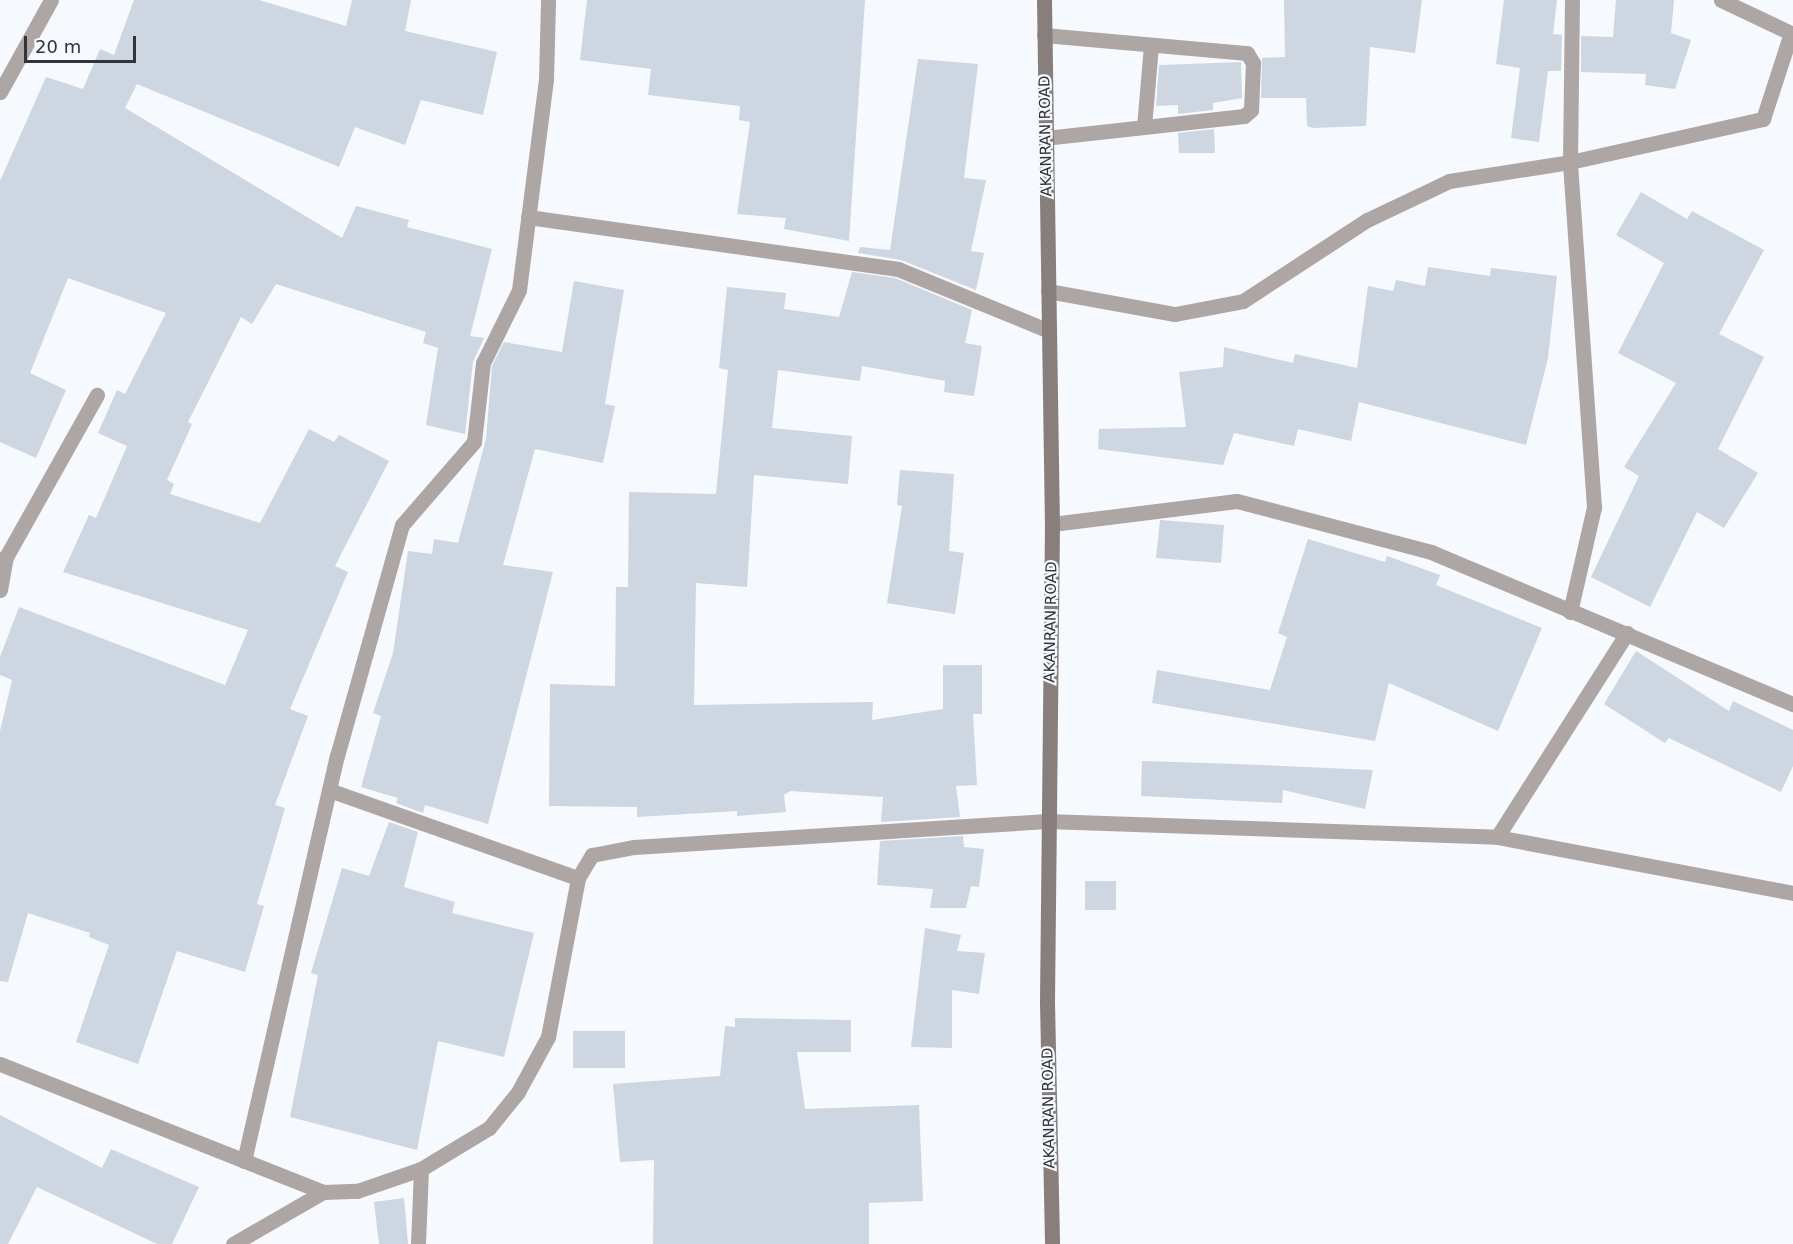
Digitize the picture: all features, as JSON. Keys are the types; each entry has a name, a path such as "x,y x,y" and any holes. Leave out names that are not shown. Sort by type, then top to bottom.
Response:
{"main road":[{"name":"AKANRAN ROAD","path":"1044,0 1052,524 1047,822 1052,1244"}],"street":[{"path":"0,92 51,0"},
{"path":"244,1161 329,790 402,525 474,442 483,363 519,290 546,79 548,0"},
{"path":"1570,612 1594,507 1570,162 1572,0"},
{"path":"1048,291 1175,314 1244,301 1367,220 1449,181 1570,162 1763,119 1792,33 1721,0"},
{"path":"1044,35 1247,53 1252,63 1251,110 1244,116 1046,138"},
{"path":"1144,127 1151,45"},
{"path":"528,216 898,269 1049,331"},
{"path":"0,590 6,557 97,395"},
{"path":"1052,524 1236,501 1431,552 1793,704"},
{"path":"1497,837 1627,633"},
{"path":"329,790 578,878"},
{"path":"0,1064 323,1192 357,1191 421,1169 489,1128 533,1065 548,1037 578,878 592,855 634,847 1047,822 1497,837 1793,893"},
{"path":"418,1244 421,1169"},
{"path":"233,1244 323,1192"}],"building":[{"path":"134,0 259,0 346,26 352,0 411,0 405,31 497,52 483,115 421,100 405,145 355,127 339,167 137,84 125,108 342,238 356,206 409,220 407,227 492,249 470,336 484,338 473,362 465,434 426,425 438,348 423,343 426,332 276,284 252,324 241,317 188,422 192,424 167,480 174,484 170,494 260,523 309,429 334,442 339,435 389,461 335,566 348,572 290,709 308,716 275,805 285,808 257,904 264,906 245,972 177,951 138,1064 76,1042 109,945 89,937 90,933 28,913 8,982 0,981 0,731 12,680 0,675 0,657 19,607 225,685 248,630 63,572 89,515 96,518 127,446 98,433 117,390 125,394 166,313 68,278 30,373 66,390 36,458 0,442 0,181 46,77 83,89 100,49 114,55"},
{"path":"587,0 865,0 849,241 784,229 786,218 737,214 750,122 739,120 740,106 648,95 651,69 580,60"},
{"path":"1284,0 1422,0 1415,53 1370,47 1366,126 1313,128 1307,126 1306,98 1261,98 1262,58 1285,57"},
{"path":"1504,0 1557,0 1553,34 1562,35 1561,71 1548,71 1539,142 1511,138 1520,68 1496,64"},
{"path":"1616,0 1674,0 1671,33 1691,40 1675,89 1645,85 1646,74 1581,72 1581,36 1613,37"},
{"path":"918,59 978,64 964,178 986,180 971,251 984,253 976,290 901,260 858,253 860,247 890,250"},
{"path":"1241,62 1242,98 1213,103 1213,110 1178,114 1178,105 1156,106 1159,65"},
{"path":"1214,129 1215,153 1179,153 1178,133"},
{"path":"1641,192 1687,219 1692,211 1764,250 1719,334 1764,357 1718,449 1758,473 1724,528 1697,512 1650,607 1591,577 1639,476 1624,467 1676,383 1618,353 1664,263 1616,235"},
{"path":"1428,267 1490,276 1491,268 1557,276 1548,358 1526,445 1359,402 1351,441 1298,429 1294,446 1234,433 1223,465 1098,449 1099,429 1186,427 1179,372 1223,367 1224,347 1293,363 1295,354 1357,368 1368,286 1393,291 1396,280 1425,286"},
{"path":"852,272 895,278 972,310 965,343 982,346 974,396 944,392 945,381 862,366 860,381 778,370 772,428 852,436 848,484 754,475 747,587 696,583 694,705 873,702 872,720 943,709 943,665 982,665 982,714 973,714 977,785 956,786 960,817 881,822 883,797 790,791 784,795 786,812 737,816 737,811 637,817 637,807 549,806 550,684 615,686 616,587 628,587 629,492 716,494 728,370 719,368 727,287 786,293 784,309 839,317"},
{"path":"574,281 624,290 605,404 615,406 603,463 535,449 503,565 553,572 488,824 425,805 423,813 396,803 398,798 361,787 381,716 373,713 393,653 408,551 432,554 434,539 458,543 486,439 492,366 504,342 562,352"},
{"path":"900,470 954,474 949,551 964,553 955,614 887,603 902,506 897,505"},
{"path":"1160,520 1224,525 1221,563 1156,558"},
{"path":"1308,539 1385,562 1387,556 1440,575 1436,585 1542,628 1498,731 1389,683 1375,741 1152,703 1157,670 1270,690 1287,637 1278,633"},
{"path":"1636,651 1729,711 1733,701 1793,730 1793,766 1781,792 1669,738 1665,743 1604,704"},
{"path":"1142,761 1373,770 1365,809 1283,790 1282,803 1141,796"},
{"path":"389,822 418,832 404,887 455,902 452,913 534,933 504,1057 438,1041 417,1150 290,1117 318,975 311,973 342,868 369,876"},
{"path":"963,836 964,847 984,849 979,887 971,886 966,908 930,908 933,889 877,885 880,841"},
{"path":"1085,881 1116,881 1116,910 1085,910"},
{"path":"925,928 961,935 957,951 985,953 979,994 952,990 952,1048 911,1047"},
{"path":"735,1018 851,1020 851,1052 797,1052 805,1109 919,1105 923,1201 869,1203 869,1244 653,1244 654,1160 620,1162 613,1084 720,1076 725,1026 735,1027"},
{"path":"573,1031 625,1031 625,1068 573,1068"},
{"path":"0,1115 102,1168 111,1149 199,1187 172,1244 157,1244 37,1187 8,1244 0,1244"},
{"path":"404,1198 408,1244 379,1244 374,1202"}]}
